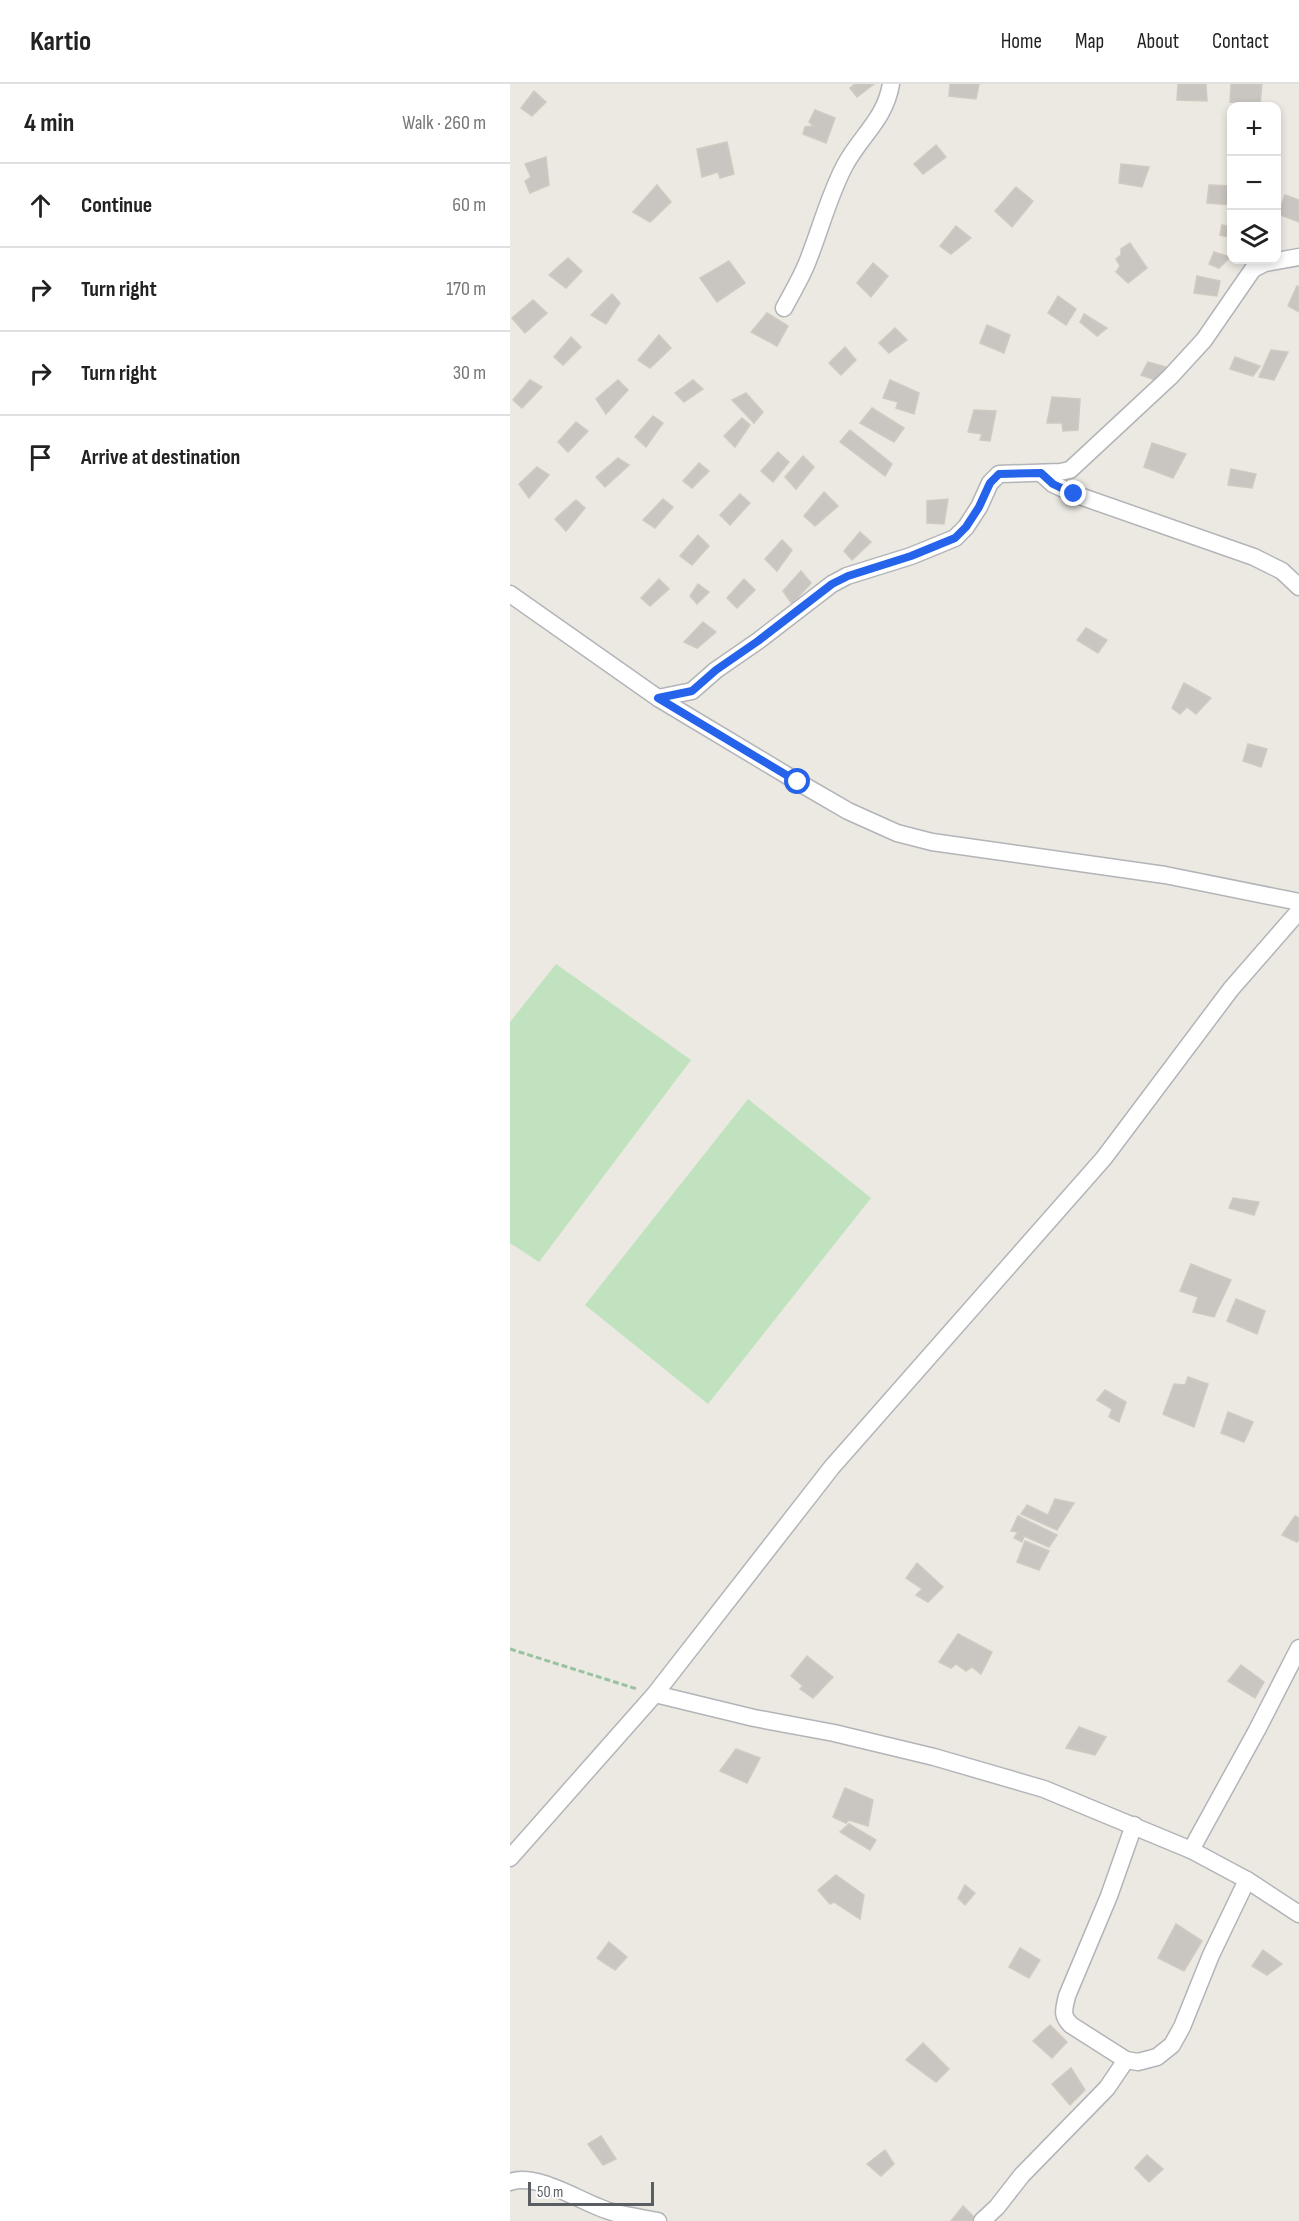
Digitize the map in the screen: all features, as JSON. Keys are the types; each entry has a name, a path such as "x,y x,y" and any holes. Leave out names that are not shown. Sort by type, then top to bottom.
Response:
{"street":[{"path":"784,308 806,264 844,167 862,138 882,115 891,84"},
{"path":"658,698 692,691 716,670 840,580 911,556 955,538 966,527 979,507 990,483 999,474 1070,470 1170,377 1204,340 1253,269 1265,263 1299,256"},
{"path":"1041,473 1053,484 1074,494 1254,557 1282,572 1299,587"},
{"path":"510,594 658,698 848,811 897,833 932,842 1165,875 1299,902"},
{"path":"510,1858 655,1694 832,1467 1104,1158 1231,989 1299,911"},
{"path":"1191,1850 1299,1648"},
{"path":"655,1694 754,1718 834,1732 934,1757 1044,1789 1191,1850 1247,1880 1299,1914"},
{"path":"1134,1825 1109,1896 1067,1996 1064,2010 1065,2019 1071,2025 1126,2060 1138,2061 1157,2057 1172,2044 1182,2027 1211,1955 1247,1880"},
{"path":"987,2220 1022,2175 1107,2088 1126,2060"},
{"path":"510,2181 533,2181 610,2212 658,2221"}],"path":[{"path":"510,1649 655,1694"}],"green space":[{"path":"556,964 691,1060 539,1262 510,1243 510,1022"},
{"path":"748,1099 871,1198 708,1404 585,1305"}],"building":[{"path":"855,84 874,84 857,97 850,88"},
{"path":"950,84 979,84 976,99 949,96"},
{"path":"1178,84 1206,84 1207,101 1177,100"},
{"path":"1231,84 1262,84 1260,102 1230,102"},
{"path":"534,91 546,102 532,116 521,108"},
{"path":"815,110 835,118 826,143 803,134 805,127 814,126 809,122"},
{"path":"727,142 734,174 720,178 718,172 702,177 697,149"},
{"path":"936,145 946,157 923,174 914,164"},
{"path":"546,157 549,185 530,193 525,181 531,177 525,164"},
{"path":"1121,164 1149,167 1142,187 1119,183"},
{"path":"657,185 671,202 650,222 633,212"},
{"path":"1209,185 1227,186 1227,205 1207,203"},
{"path":"1016,187 1033,201 1012,227 995,211"},
{"path":"1285,195 1299,200 1299,222 1281,215 1281,206"},
{"path":"1222,225 1227,226 1227,237 1220,235"},
{"path":"956,226 971,238 951,254 940,246"},
{"path":"1130,243 1147,268 1128,283 1116,272 1120,266 1116,259 1121,255 1121,249"},
{"path":"1214,252 1227,256 1227,260 1219,268 1209,264"},
{"path":"568,258 582,271 566,288 549,275"},
{"path":"729,261 745,283 717,302 700,278"},
{"path":"873,263 888,276 871,297 857,283"},
{"path":"1197,276 1220,281 1217,296 1194,293"},
{"path":"1297,286 1299,287 1299,312 1288,306"},
{"path":"612,294 620,303 606,324 591,315"},
{"path":"1058,296 1076,309 1066,325 1048,313"},
{"path":"533,300 547,313 525,333 512,318"},
{"path":"767,313 788,326 777,346 751,332"},
{"path":"1084,314 1107,328 1097,336 1080,322"},
{"path":"987,325 1010,335 1004,353 980,343"},
{"path":"895,328 907,340 889,353 879,343"},
{"path":"659,335 671,348 650,368 638,360"},
{"path":"571,337 581,347 563,365 554,357"},
{"path":"845,347 856,360 841,375 829,363"},
{"path":"1271,350 1288,352 1274,380 1259,377"},
{"path":"1235,357 1260,366 1253,376 1230,369"},
{"path":"1148,362 1166,367 1161,382 1141,375"},
{"path":"530,380 542,387 522,408 513,400"},
{"path":"618,380 628,390 606,414 596,399"},
{"path":"693,380 703,389 684,402 675,393"},
{"path":"890,380 919,393 914,414 896,408 898,402 883,398"},
{"path":"746,393 763,412 754,423 732,400"},
{"path":"1052,397 1080,399 1078,430 1063,431 1062,423 1047,423"},
{"path":"872,408 904,428 894,442 860,423"},
{"path":"974,410 996,411 990,441 980,440 982,434 968,432"},
{"path":"653,416 663,423 646,447 635,437"},
{"path":"742,418 750,425 735,447 724,436"},
{"path":"576,422 588,431 568,452 558,442"},
{"path":"850,430 892,464 885,476 840,442"},
{"path":"1152,443 1186,454 1173,478 1144,467"},
{"path":"778,452 789,462 773,482 761,471"},
{"path":"803,456 814,467 796,489 785,477"},
{"path":"618,458 629,465 605,487 596,477"},
{"path":"699,463 709,471 692,488 683,481"},
{"path":"537,467 549,475 529,498 519,484"},
{"path":"1231,469 1256,474 1252,488 1228,485"},
{"path":"824,492 838,506 815,526 804,516"},
{"path":"740,494 750,503 730,525 720,515"},
{"path":"663,499 673,507 655,528 643,520"},
{"path":"948,499 944,524 927,523 927,501"},
{"path":"576,500 585,508 566,531 555,519"},
{"path":"860,532 871,542 852,560 844,551"},
{"path":"698,535 709,546 692,565 680,556"},
{"path":"782,540 792,550 777,571 765,559"},
{"path":"801,571 811,583 792,604 783,591"},
{"path":"659,579 669,589 650,606 641,598"},
{"path":"744,579 755,590 737,608 727,598"},
{"path":"698,584 709,592 697,604 690,596"},
{"path":"703,622 716,632 697,648 684,642"},
{"path":"1086,628 1107,640 1098,653 1077,640"},
{"path":"1184,683 1211,698 1196,714 1187,707 1180,714 1172,708"},
{"path":"1248,744 1267,749 1261,767 1243,761"},
{"path":"1233,1198 1259,1202 1254,1215 1229,1208"},
{"path":"1191,1264 1231,1280 1214,1317 1193,1312 1198,1297 1180,1291"},
{"path":"1236,1299 1265,1311 1257,1334 1227,1321"},
{"path":"1188,1377 1208,1384 1194,1427 1163,1414 1174,1384 1185,1385"},
{"path":"1105,1390 1126,1402 1119,1422 1109,1417 1112,1409 1097,1400"},
{"path":"1228,1412 1253,1422 1244,1442 1221,1433"},
{"path":"1055,1499 1074,1503 1057,1530 1021,1514 1027,1505 1048,1515"},
{"path":"1018,1516 1057,1535 1049,1547 1024,1536 1022,1542 1014,1538 1018,1532 1011,1531"},
{"path":"1295,1516 1299,1518 1299,1540 1297,1542 1282,1535"},
{"path":"1025,1541 1049,1551 1039,1570 1017,1562"},
{"path":"917,1563 943,1587 928,1602 916,1595 922,1589 906,1578"},
{"path":"958,1634 992,1652 981,1674 972,1667 966,1671 956,1664 951,1668 939,1662"},
{"path":"807,1656 833,1677 813,1698 800,1689 803,1686 791,1676"},
{"path":"1241,1665 1264,1682 1255,1698 1228,1681"},
{"path":"1079,1727 1106,1737 1095,1755 1066,1748"},
{"path":"736,1749 760,1758 747,1783 720,1771"},
{"path":"845,1788 873,1800 868,1826 849,1820 846,1823 833,1817"},
{"path":"849,1824 876,1840 870,1850 840,1832"},
{"path":"836,1875 864,1895 860,1919 834,1902 830,1904 818,1890"},
{"path":"965,1885 975,1893 965,1905 958,1898"},
{"path":"1176,1924 1202,1941 1184,1971 1158,1958"},
{"path":"609,1942 627,1957 615,1970 597,1958"},
{"path":"1020,1948 1040,1960 1029,1978 1009,1967"},
{"path":"1263,1950 1282,1964 1267,1975 1252,1966"},
{"path":"1050,2025 1067,2042 1052,2058 1033,2041"},
{"path":"923,2043 949,2069 936,2082 906,2060"},
{"path":"1071,2068 1085,2090 1070,2105 1052,2084"},
{"path":"601,2136 616,2159 603,2165 588,2144"},
{"path":"885,2150 894,2164 881,2176 867,2164"},
{"path":"1147,2155 1163,2169 1149,2182 1135,2168"},
{"path":"963,2206 976,2219 974,2221 951,2221"}],"route":[{"path":"798,782 658,698 692,691 716,670 832,584 848,576 911,556 955,538 966,527 979,507 990,483 999,474 1041,473 1053,484 1074,494"}]}
